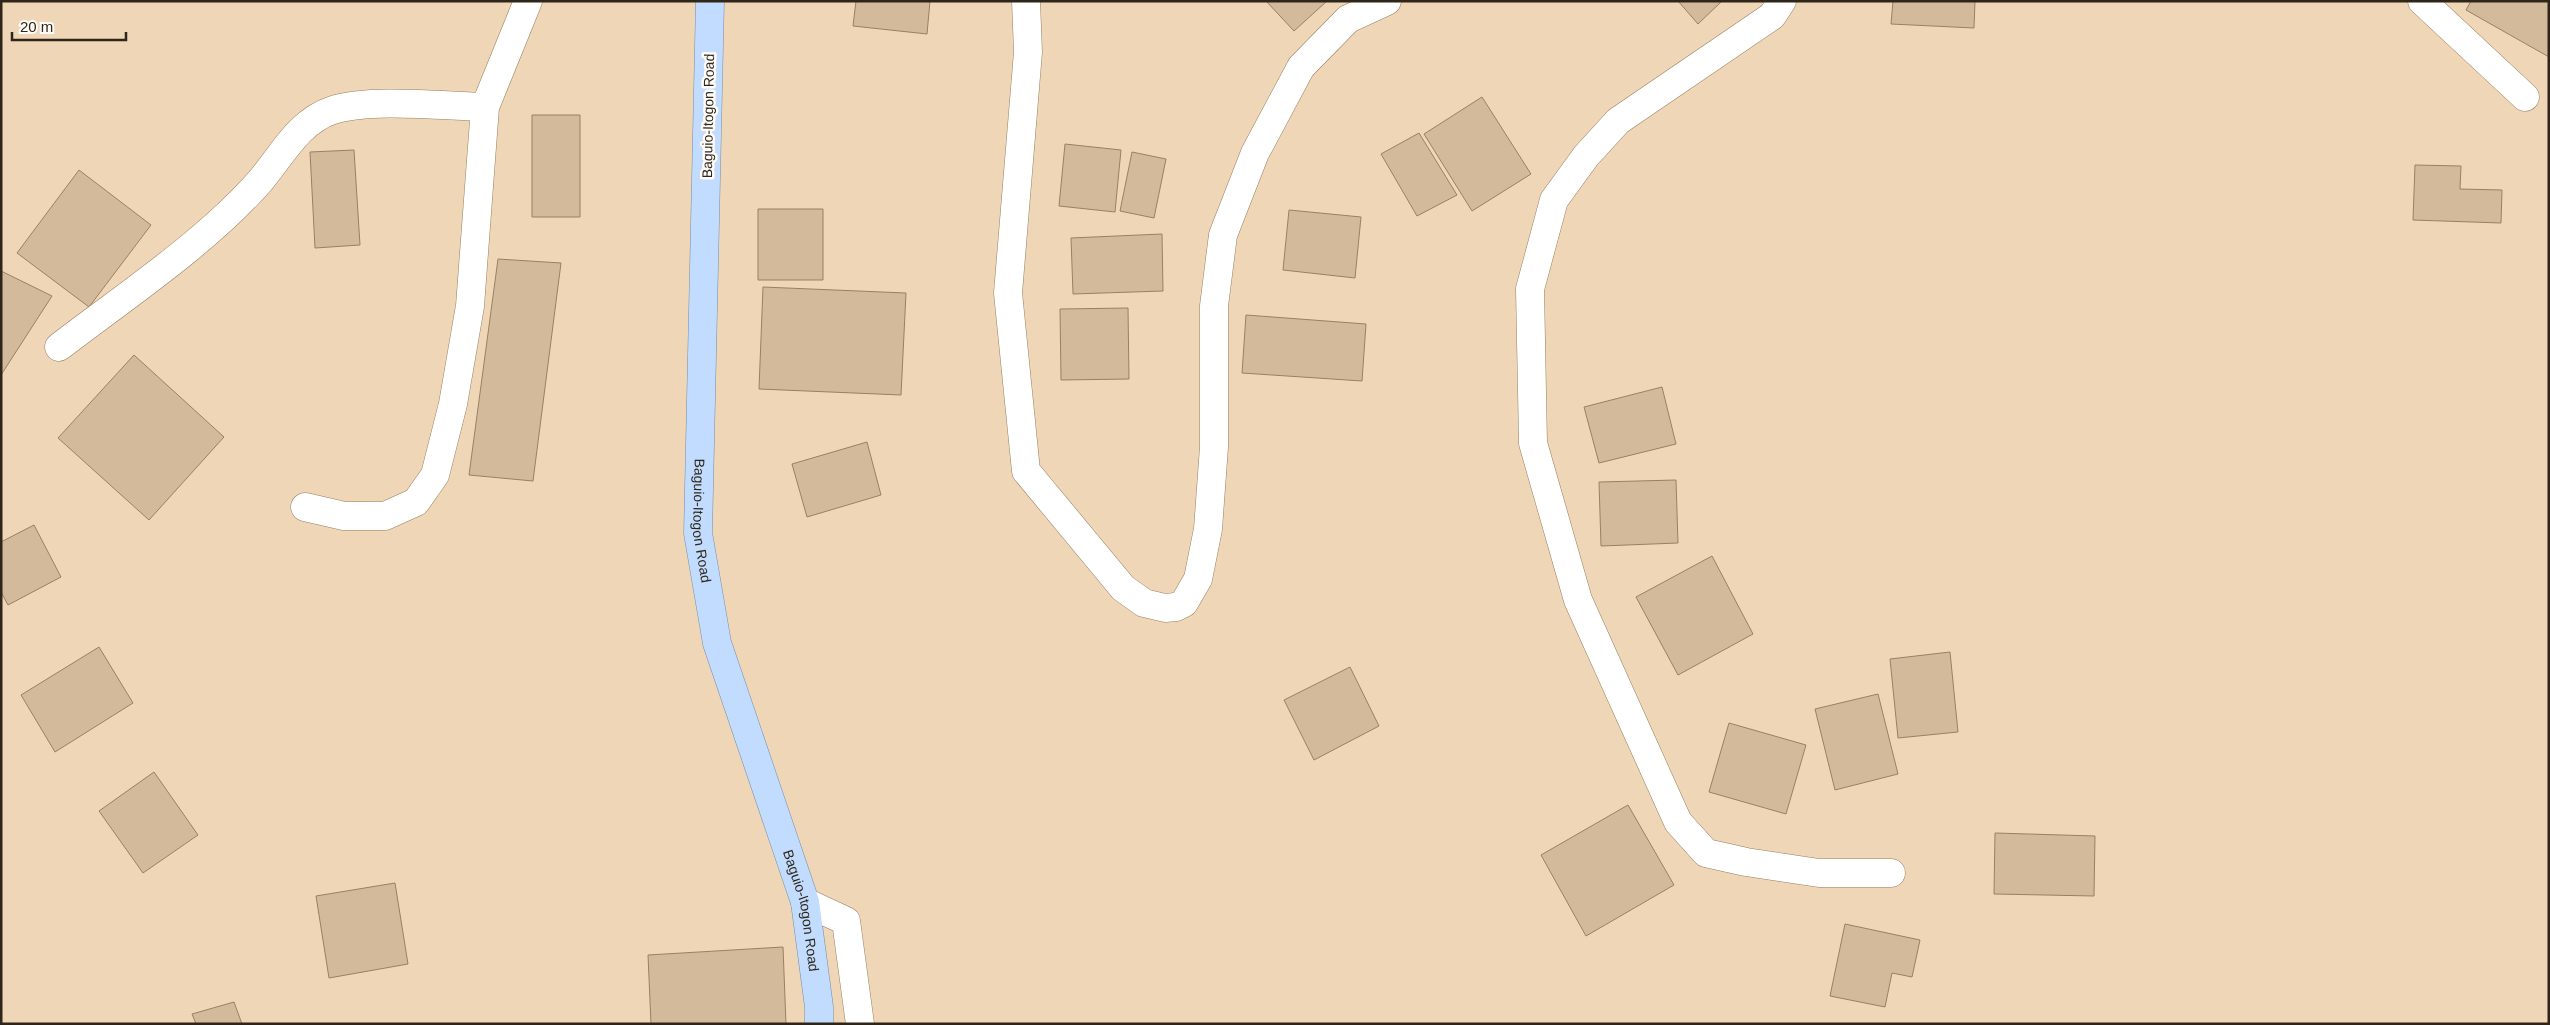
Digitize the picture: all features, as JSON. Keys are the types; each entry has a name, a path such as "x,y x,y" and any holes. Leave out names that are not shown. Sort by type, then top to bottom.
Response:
{"main road":[{"name":"Baguio-Itogon Road","path":"710,1 698,533 717,643 805,902 820,1007 819,1024"}],"street":[{"path":"305,507 344,516 385,516 416,502 435,475 454,404 470,306 484,107 528,1"},
{"path":"1026,1 1028,52 1008,293 1026,470 1123,588 1144,604 1164,608 1176,607 1184,603 1198,579 1208,528 1214,447 1214,306 1223,235 1255,153 1301,67 1348,19 1387,1"},
{"path":"1782,1 1772,16 1618,121 1586,156 1554,200 1530,289 1533,444 1578,600 1678,822 1706,852 1746,862 1819,873 1891,873"},
{"path":"2422,1 2525,97"},
{"path":"59,347 202,236 260,181 297,132 332,110 363,104 484,107"},
{"path":"805,902 846,921 860,1024"}],"building":[{"path":"856,1 930,1 927,34 853,26"},
{"path":"1266,1 1327,1 1294,31"},
{"path":"1678,1 1722,1 1698,24"},
{"path":"1893,1 1975,1 1974,28 1891,24"},
{"path":"2471,1 2549,1 2549,57 2466,10"},
{"path":"1482,97 1531,174 1472,211 1424,134"},
{"path":"532,115 580,115 580,217 532,217"},
{"path":"1419,133 1457,195 1417,216 1381,154"},
{"path":"1065,144 1121,150 1115,212 1059,206"},
{"path":"354,150 360,245 315,248 310,152"},
{"path":"1132,152 1166,159 1154,218 1120,211"},
{"path":"2415,165 2461,166 2460,189 2502,190 2501,223 2413,220"},
{"path":"79,170 151,225 89,307 17,253"},
{"path":"758,209 823,209 823,280 758,280"},
{"path":"1289,210 1361,217 1355,278 1283,270"},
{"path":"1162,234 1163,291 1073,294 1071,238"},
{"path":"498,259 561,263 533,481 469,475"},
{"path":"1,271 52,296 1,375"},
{"path":"763,287 906,293 901,395 759,389"},
{"path":"1128,308 1129,379 1061,380 1060,309"},
{"path":"1246,315 1366,324 1362,381 1242,373"},
{"path":"134,355 224,437 149,520 58,438"},
{"path":"1662,387 1676,444 1599,463 1584,407"},
{"path":"867,442 881,495 807,517 792,464"},
{"path":"1676,480 1678,543 1601,546 1599,482"},
{"path":"34,525 61,577 8,605 1,592 1,542"},
{"path":"1712,556 1753,634 1678,675 1636,597"},
{"path":"99,647 133,703 55,752 21,695"},
{"path":"1950,652 1958,732 1898,738 1890,659"},
{"path":"1350,667 1379,726 1314,760 1284,700"},
{"path":"1878,694 1898,774 1835,790 1815,709"},
{"path":"1729,723 1806,745 1786,814 1709,792"},
{"path":"154,772 198,835 143,873 99,811"},
{"path":"1628,805 1674,885 1586,936 1541,855"},
{"path":"1995,833 2095,836 2094,896 1994,894"},
{"path":"395,883 408,964 329,978 316,896"},
{"path":"1845,924 1920,940 1912,977 1892,973 1885,1007 1830,996"},
{"path":"783,947 786,1024 651,1024 648,955"},
{"path":"234,1002 242,1024 196,1024 192,1014"}]}
